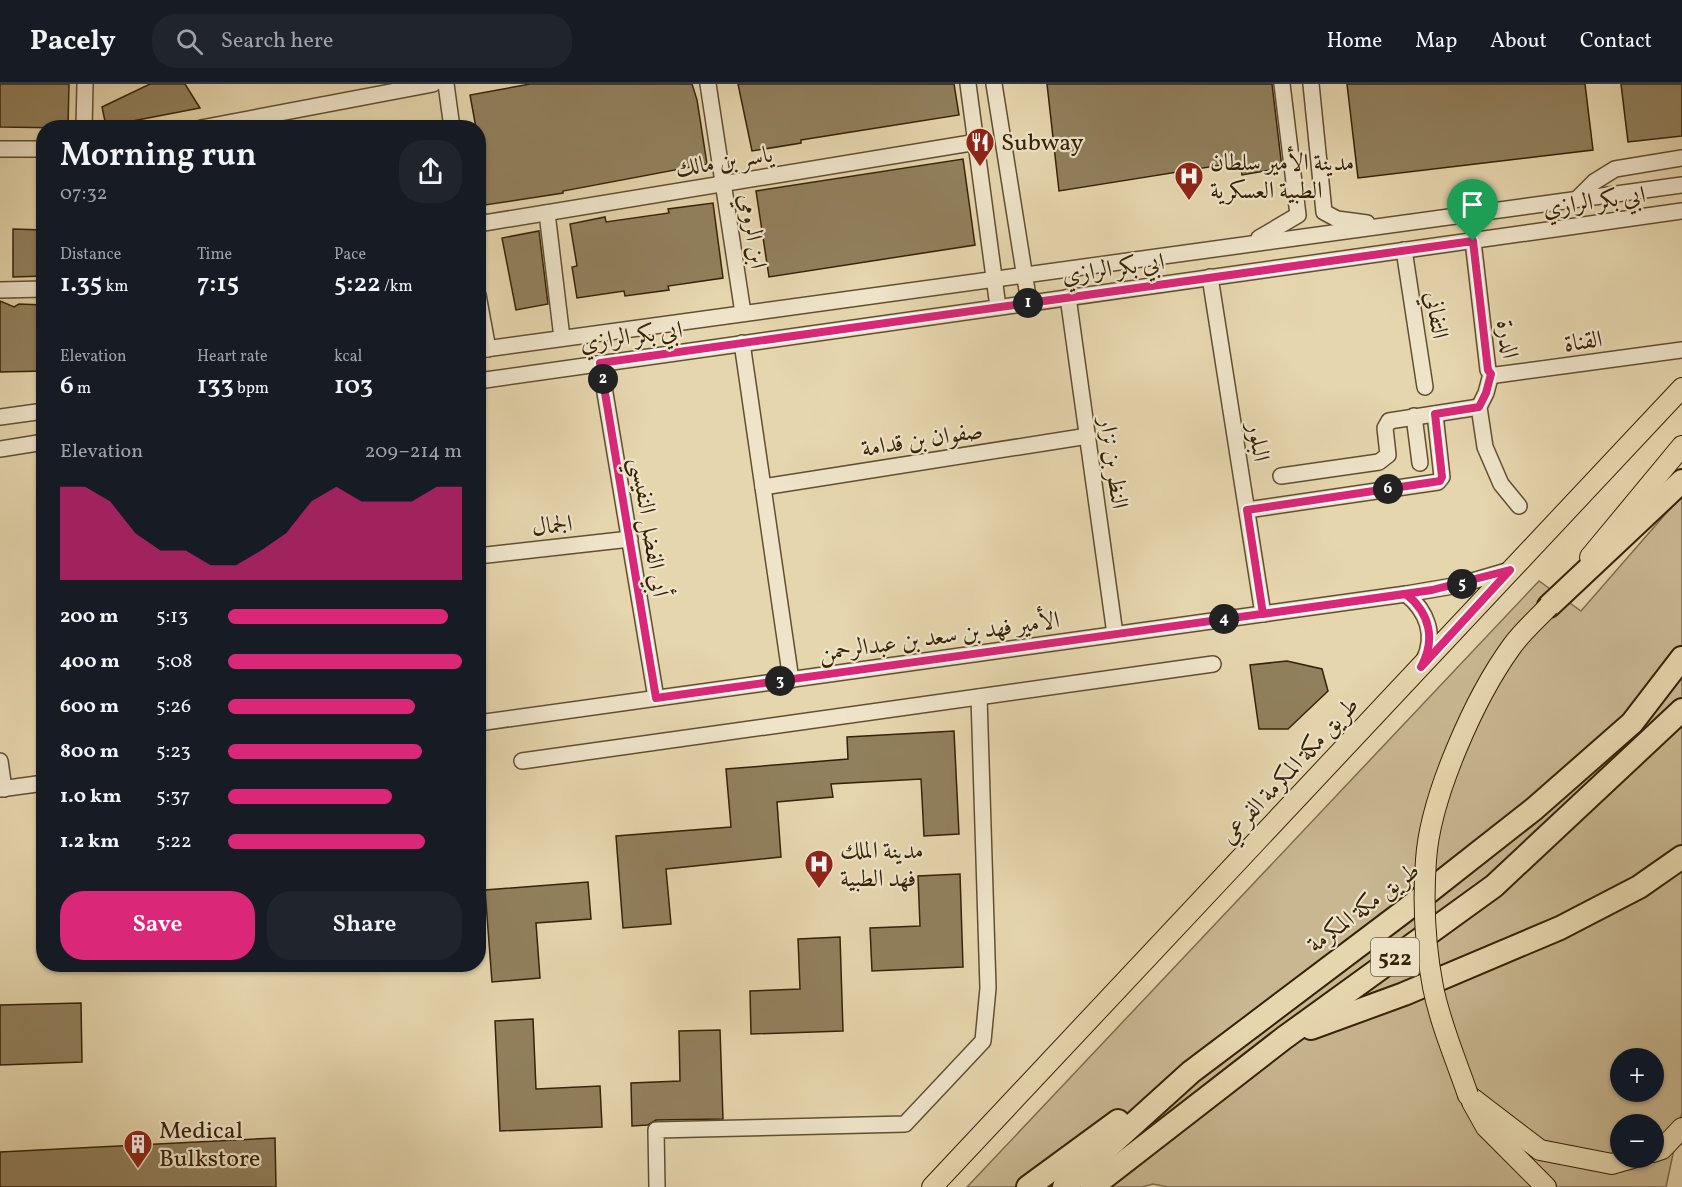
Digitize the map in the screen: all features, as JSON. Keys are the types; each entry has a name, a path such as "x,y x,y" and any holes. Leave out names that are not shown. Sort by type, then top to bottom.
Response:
{"highway":[{"path":"1549,606 1682,481"},
{"name":"طريق مكة المكرمة","path":"1064,1187 1191,1072 1403,912 1543,801 1632,723 1682,658"},
{"name":"522","path":"1092,1187 1284,1038 1494,886 1682,710"},
{"path":"1284,1038 1404,994 1560,928 1639,888 1682,857"},
{"path":"1028,1187 1297,992"}],"main road":[{"name":"طريق مكة المكرمة الفرعي","path":"932,1187 1682,388"},
{"path":"1546,1187 1486,1127 1468,1095 1433,987 1425,915 1426,858 1443,788 1460,740 1479,699 1512,645 1549,606 1682,446"},
{"path":"1468,1095 1540,1150 1610,1164"},
{"path":"1664,1147 1682,1128"}],"street":[{"path":"84,120 85,84"},
{"path":"243,120 433,84"},
{"path":"446,84 451,120"},
{"name":"ابن الرومي","path":"708,84 743,313"},
{"path":"968,84 998,307"},
{"path":"1245,244 1275,230 1298,214 1282,84"},
{"path":"1311,84 1324,212 1337,219 1385,225"},
{"path":"994,87 1029,303"},
{"name":"ياسر بن مالك","path":"486,223 977,142"},
{"path":"0,148 36,149"},
{"path":"1576,199 1594,182 1615,169 1682,158"},
{"name":"ابي بكر الرازي","path":"486,350 1682,185"},
{"name":"ابي بكر الرازي","path":"486,380 1682,212"},
{"path":"547,213 562,338"},
{"name":"الدرة","path":"1473,241 1488,370 1491,374"},
{"name":"التفاني","path":"1404,250 1425,387"},
{"name":"البلور","path":"1210,278 1263,614"},
{"path":"0,290 36,289"},
{"name":"النظر بن نزار","path":"1068,297 1115,634"},
{"path":"742,343 791,680"},
{"name":"القناة","path":"1491,374 1682,350"},
{"name":"أبي الفضل النفيسي","path":"600,363 656,698"},
{"path":"1491,374 1479,407 1485,447 1489,461 1501,484 1519,506"},
{"path":"1281,476 1379,462 1388,455 1385,428 1386,424 1392,420 1479,407"},
{"path":"0,417 36,412"},
{"path":"1247,510 1438,482 1442,477 1435,414"},
{"path":"1414,416 1420,464"},
{"name":"صفوان بن قدامة","path":"763,487 1088,436"},
{"path":"0,448 36,443"},
{"name":"الجمال","path":"486,555 630,539"},
{"name":"الأمير فهد بن سعد بن عبدالرحمن","path":"486,722 1406,594 1459,585 1510,570"},
{"path":"1406,594 1421,609 1429,628 1429,648 1421,667"},
{"path":"522,761 1213,664"},
{"path":"657,1187 656,1130 905,1124 982,1041 988,988 979,697"},
{"path":"0,761 2,789 36,784"}],"shaded area":[{"path":"1682,495 1682,1112 1666,1187 1168,1187 1153,1184 1142,1187 967,1187 1539,581 1581,611"}],"building":[{"path":"0,84 69,84 68,120 36,120 36,128 0,127"},
{"path":"150,84 185,84 200,108 137,120 105,120 102,107"},
{"path":"530,84 692,84 697,100 707,164 563,191 563,193 486,205 486,120 475,120 470,95"},
{"path":"738,84 954,84 959,115 801,140 801,143 752,151"},
{"path":"1047,84 1272,84 1282,168 1242,175 1240,162 1059,191"},
{"path":"1347,84 1585,84 1593,150 1358,178"},
{"path":"1621,84 1682,84 1682,136 1628,142"},
{"path":"963,159 975,245 769,277 756,191"},
{"path":"713,203 723,278 668,286 669,290 625,296 624,291 577,298 572,267 577,266 570,224 605,217 606,222 669,213 668,209"},
{"path":"13,229 36,230 36,276 13,277"},
{"path":"539,231 548,304 516,310 502,238"},
{"path":"0,301 14,307 19,304 36,305 36,371 0,372"},
{"path":"1287,661 1322,669 1328,691 1288,729 1259,729 1250,665"},
{"path":"954,731 959,834 924,836 921,779 831,784 833,797 777,802 781,857 666,869 671,924 623,928 616,836 731,827 726,769 848,759 847,737"},
{"path":"960,874 963,967 872,971 870,928 920,926 918,876"},
{"path":"588,882 591,919 536,923 540,978 492,982 486,890"},
{"path":"840,937 843,1031 751,1034 750,991 800,989 798,939"},
{"path":"81,1003 82,1062 0,1065 0,1005"},
{"path":"533,1019 536,1089 600,1086 602,1127 500,1131 495,1021"},
{"path":"720,1030 723,1119 656,1120 648,1125 632,1126 631,1083 680,1081 679,1031"},
{"name":"Medical Bulkstore","path":"275,1138 276,1187 0,1187 0,1152"}],"place":[{"name":"Subway","path":"980,168"},
{"name":"مدينة الأمير سلطان الطبية العسكرية","path":"1189,202"},
{"name":"مدينة الملك فهد الطبية","path":"819,890"},
{"name":"Medical Bulkstore","path":"138,1170"}],"route":[{"path":"1473,241 600,363 656,698 1406,594 1421,609 1429,628 1429,648 1421,667 1510,570 1459,585 1432,590 1406,594 1263,614 1247,510 1440,481 1442,477 1435,414 1479,407 1491,374 1488,370 1473,241"}]}
